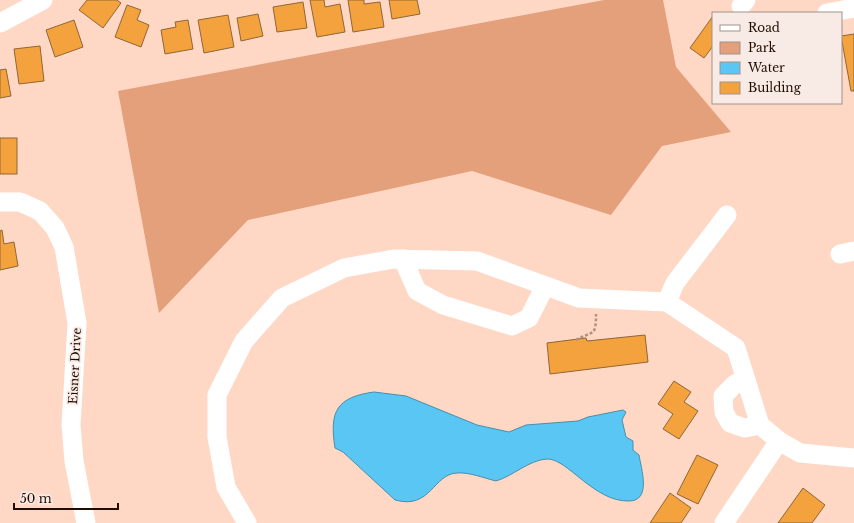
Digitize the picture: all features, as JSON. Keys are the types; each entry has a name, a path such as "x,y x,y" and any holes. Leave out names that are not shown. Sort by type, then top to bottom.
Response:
{"street":[{"path":"0,23 43,0"},
{"path":"832,12 854,8"},
{"name":"Eisner Drive","path":"0,202 20,202 40,211 55,228 64,247 77,323 71,425 74,460 86,523"},
{"path":"667,302 675,283 727,215"},
{"path":"247,523 226,487 217,437 217,395 244,341 282,298 344,268 394,259 476,261 579,298 667,302 736,348 760,425 779,441 800,453 854,458"},
{"path":"403,259 417,291 443,306 512,326 529,318 545,286"},
{"path":"746,380 735,384 723,396 724,412 730,423 745,428 760,425"},
{"path":"724,523 779,441"}],"path":[{"path":"576,340 593,334 596,329 595,298"}],"green space":[{"path":"604,0 663,0 676,67 731,132 662,146 611,215 472,171 248,220 159,313 118,91"}],"water":[{"path":"374,392 406,396 477,425 509,432 526,425 578,421 588,417 623,410 626,412 622,420 626,437 633,441 633,450 639,455 643,475 643,490 641,496 636,500 629,501 604,495 563,465 547,459 527,465 509,476 496,481 466,473 449,475 442,479 424,496 416,500 407,502 395,500 343,452 335,448 333,424 338,408 351,398 361,394"}],"building":[{"path":"87,0 117,0 121,3 103,28 79,10"},
{"path":"310,0 324,0 325,7 340,4 345,32 317,37"},
{"path":"348,0 364,0 364,4 380,2 384,27 353,32"},
{"path":"389,0 417,0 420,14 392,19"},
{"path":"303,2 307,28 277,32 273,7"},
{"path":"127,5 141,10 137,20 149,25 141,47 115,37"},
{"path":"258,14 263,36 241,41 237,18"},
{"path":"228,15 234,47 204,53 198,20"},
{"path":"712,17 712,47 704,58 690,48"},
{"path":"74,20 83,47 55,57 46,30"},
{"path":"188,20 193,49 165,54 161,30 176,27 175,22"},
{"path":"854,34 854,91 851,91 842,36"},
{"path":"40,46 44,81 19,84 14,49"},
{"path":"6,69 11,96 0,98 0,70"},
{"path":"0,138 17,138 17,174 0,174"},
{"path":"2,230 4,244 14,242 18,266 0,270 0,231"},
{"path":"645,335 648,362 550,374 547,343 586,338 587,341"},
{"path":"674,381 691,392 684,402 698,411 679,439 663,429 673,414 658,404"},
{"path":"697,455 718,465 698,504 677,494"},
{"path":"803,488 825,505 812,523 778,523"},
{"path":"670,493 691,508 681,523 650,523"}]}
